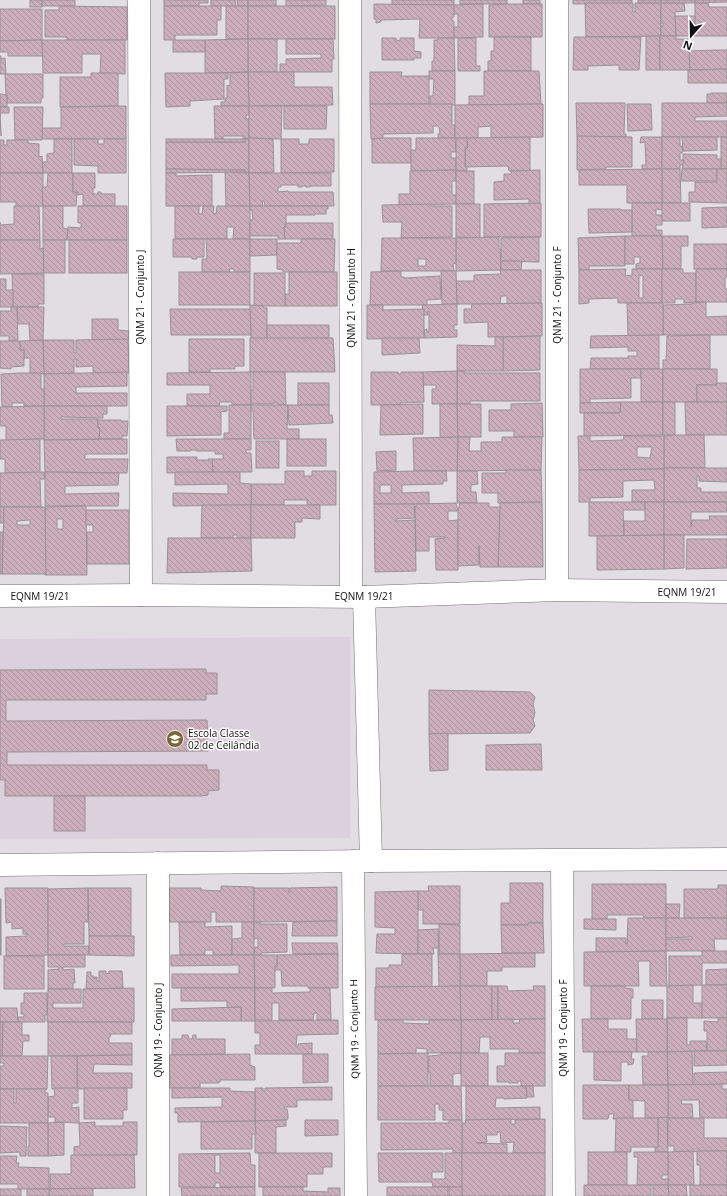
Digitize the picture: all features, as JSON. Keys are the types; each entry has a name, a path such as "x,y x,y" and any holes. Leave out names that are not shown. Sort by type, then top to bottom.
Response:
{"street":[{"name":"QNM 21 - Conjunto J","path":"139,0 141,595"},
{"name":"QNM 21 - Conjunto H","path":"350,0 362,861"},
{"name":"QNM 21 - Conjunto F","path":"557,0 557,590"},
{"name":"EQNM 19/21","path":"0,596 141,595 358,597 557,590 727,592"},
{"path":"0,865 727,859"},
{"name":"QNM 19 - Conjunto F","path":"562,860 564,1196"},
{"name":"QNM 19 - Conjunto H","path":"356,1196 362,861"},
{"name":"QNM 19 - Conjunto J","path":"158,863 158,1196"}],"shaded area":[{"name":"Escola Classe 02 de Ceilândia","path":"350,637 350,838 0,839 0,639"}],"building":[{"path":"30,0 42,0 42,7 30,7"},
{"path":"42,0 75,0 75,6 42,6"},
{"path":"164,0 208,0 208,3 199,3 199,6 164,6"},
{"path":"211,0 235,0 236,6 211,6"},
{"path":"237,0 248,0 248,6 238,6"},
{"path":"248,0 276,0 276,6 248,6"},
{"path":"286,0 326,0 326,5 286,6"},
{"path":"392,0 454,0 454,5 392,5"},
{"path":"460,0 507,0 507,4 460,4"},
{"path":"523,0 540,0 540,4 523,4"},
{"path":"573,0 632,0 632,3 573,4"},
{"path":"638,0 661,0 661,3 638,3"},
{"path":"661,0 695,0 695,3 661,3"},
{"path":"695,0 727,0 727,2 695,3"},
{"path":"585,3 633,3 633,12 635,12 635,3 661,3 661,36 586,37"},
{"path":"661,3 684,3 685,11 675,12 676,36 661,36 661,26 663,26 663,23 661,23"},
{"path":"695,3 708,3 709,7 727,7 727,36 695,36"},
{"path":"374,4 454,5 454,17 452,17 452,21 454,21 454,38 419,38 420,19 381,20 381,22 376,23 376,19 374,19"},
{"path":"483,4 483,37 454,38 454,27 458,27 458,14 454,14 454,5"},
{"path":"542,4 542,37 489,37 489,5"},
{"path":"59,6 127,7 127,40 67,40 67,37 45,37 45,10 59,10"},
{"path":"164,6 221,6 221,20 217,20 217,35 175,35 175,40 164,40"},
{"path":"226,6 248,6 248,39 226,39"},
{"path":"248,6 335,6 335,39 248,39"},
{"path":"0,9 42,9 42,40 0,41"},
{"path":"675,16 695,16 695,36 676,36"},
{"path":"646,36 660,36 660,70 646,70"},
{"path":"660,36 676,36 676,39 689,39 690,70 660,70"},
{"path":"494,37 531,37 531,71 488,71 488,61 491,61 491,51 494,51"},
{"path":"574,37 641,37 639,70 619,70 619,65 588,66 588,70 573,70"},
{"path":"382,38 396,38 396,40 400,41 400,38 414,38 414,51 421,52 421,58 414,58 414,60 382,60"},
{"path":"438,38 454,38 455,71 432,71 432,61 434,61 434,40 438,40"},
{"path":"458,38 476,38 476,66 480,66 480,71 458,71"},
{"path":"248,39 277,39 277,72 248,72"},
{"path":"248,39 248,72 205,73 205,40"},
{"path":"286,39 333,39 334,59 332,59 332,72 280,72 280,64 286,64 286,59 321,58 321,54 286,54"},
{"path":"42,40 43,56 8,56 8,52 0,52 0,41"},
{"path":"42,40 125,40 125,74 100,73 101,54 82,54 82,73 43,73"},
{"path":"173,40 205,40 205,52 173,52"},
{"path":"727,50 727,69 690,70 689,51"},
{"path":"0,56 1,59 5,58 6,74 0,74"},
{"path":"727,69 727,83 688,83 688,70"},
{"path":"429,71 455,71 455,105 430,105 430,96 433,96 434,79 429,79"},
{"path":"484,71 539,71 541,104 469,105 469,96 484,96"},
{"path":"248,72 294,72 294,87 332,87 333,105 249,106"},
{"path":"248,72 249,106 221,106 221,102 225,102 225,98 227,98 227,85 230,86 230,73"},
{"path":"370,72 402,72 401,76 429,76 429,104 370,104"},
{"path":"91,73 118,73 118,106 60,107 60,77 91,77"},
{"path":"165,73 228,73 228,79 224,79 224,99 190,101 190,106 166,107"},
{"path":"5,74 43,74 43,98 41,98 41,103 7,103"},
{"path":"727,93 727,103 707,103 707,94"},
{"path":"0,94 7,95 7,107 0,107"},
{"path":"576,103 625,103 624,134 626,134 626,137 577,137"},
{"path":"662,103 727,103 727,116 695,117 695,121 727,121 727,137 662,137"},
{"path":"370,104 452,104 452,125 455,125 455,138 438,138 438,134 440,133 439,127 433,126 433,133 383,134 383,138 371,139"},
{"path":"543,104 543,137 491,138 491,126 478,127 478,138 455,138 455,105"},
{"path":"627,104 651,104 652,130 628,131"},
{"path":"126,106 126,139 42,139 42,128 61,128 61,107"},
{"path":"214,106 249,106 249,115 246,115 246,119 249,119 249,138 243,139 243,136 223,136 223,139 215,139"},
{"path":"249,106 282,106 281,139 249,138"},
{"path":"284,106 327,106 326,129 284,129"},
{"path":"0,107 9,107 9,113 0,113"},
{"path":"14,107 43,107 42,140 15,140"},
{"path":"578,136 632,137 632,167 606,167 606,169 577,170"},
{"path":"530,137 530,171 509,171 508,166 465,167 465,148 467,148 467,138"},
{"path":"641,137 662,137 662,169 642,169 642,165 646,165 645,142 640,143"},
{"path":"662,137 680,137 680,146 683,147 682,153 680,153 680,160 684,160 684,165 680,165 680,169 662,169"},
{"path":"682,137 717,137 717,150 683,151"},
{"path":"721,137 727,137 727,169 721,169"},
{"path":"249,138 249,173 245,172 245,170 166,169 166,142 245,142 245,139"},
{"path":"249,138 273,139 274,172 249,173"},
{"path":"411,138 411,163 372,163 372,139"},
{"path":"416,138 455,138 456,152 451,152 451,158 456,158 456,170 411,171 411,150 416,150"},
{"path":"456,138 467,138 467,148 465,148 465,167 467,166 467,171 456,171"},
{"path":"54,139 72,139 72,173 43,173 42,162 47,162 47,154 54,153"},
{"path":"74,139 98,139 98,144 104,144 104,139 126,139 126,173 98,173 98,166 74,165"},
{"path":"166,139 245,139 245,142 166,142"},
{"path":"281,139 299,139 299,144 309,144 309,139 334,139 334,172 281,173"},
{"path":"0,140 4,140 4,145 7,145 7,140 28,140 28,143 39,144 39,157 42,156 43,173 0,173"},
{"path":"683,154 717,155 717,159 721,159 721,169 682,169 684,160"},
{"path":"166,169 245,170 245,172 166,173"},
{"path":"662,169 680,169 681,203 662,203"},
{"path":"662,169 662,203 627,203 627,185 579,185 579,170"},
{"path":"682,169 717,169 717,181 681,181"},
{"path":"717,169 727,169 727,203 689,202 689,192 695,192 695,182 717,182"},
{"path":"456,170 456,181 452,181 452,195 456,195 456,204 399,205 399,194 410,194 410,171"},
{"path":"540,170 540,204 529,204 529,199 494,200 494,182 504,181 504,174 511,174 511,171"},
{"path":"456,171 474,171 474,204 456,204"},
{"path":"225,172 249,173 250,206 226,206"},
{"path":"0,173 43,173 43,206 16,207 16,202 0,202"},
{"path":"48,173 73,173 73,192 77,192 76,206 43,206 42,187 47,187"},
{"path":"73,173 95,173 95,188 93,188 93,194 98,194 98,192 101,192 101,194 115,194 115,206 83,206 83,194 77,195 77,192 73,192"},
{"path":"166,173 176,173 176,176 212,175 212,206 166,206"},
{"path":"249,173 331,173 331,186 298,187 298,185 281,185 281,187 278,187 278,192 333,192 334,206 265,206 264,201 262,201 263,206 250,206"},
{"path":"541,203 541,237 484,237 484,204"},
{"path":"632,203 662,203 662,210 656,209 656,215 662,215 662,225 656,225 656,230 662,230 662,236 632,236"},
{"path":"662,203 690,203 690,221 662,221"},
{"path":"430,204 430,206 452,206 452,237 401,238 402,222 383,222 382,205"},
{"path":"456,204 480,204 480,238 456,237"},
{"path":"14,206 39,206 40,240 0,240 0,225 14,224"},
{"path":"43,206 63,206 63,228 68,229 67,240 43,240"},
{"path":"78,206 127,206 127,240 67,240 68,227 81,228 81,223 78,223"},
{"path":"175,206 199,206 199,214 202,214 203,206 214,206 213,213 216,214 217,206 250,206 250,239 233,239 234,227 227,227 227,239 175,239"},
{"path":"250,206 328,206 328,209 326,209 326,214 286,215 286,226 284,227 285,239 278,239 278,236 250,236 250,220 253,220"},
{"path":"727,207 727,227 702,228 702,208"},
{"path":"588,209 632,210 632,232 589,233"},
{"path":"286,223 333,223 333,239 285,239 284,227 286,226"},
{"path":"625,236 625,266 589,266 589,270 579,270 578,238"},
{"path":"625,236 662,236 663,269 636,269 636,264 640,263 640,257 634,257 634,264 625,264"},
{"path":"662,236 688,236 688,246 681,246 681,269 663,269"},
{"path":"499,237 499,249 501,249 501,270 456,271 456,238"},
{"path":"539,237 539,262 501,261 501,238"},
{"path":"382,238 456,238 456,263 453,264 454,271 381,271","holes":["418,259 426,259 426,266 418,266"]},
{"path":"173,239 204,239 204,257 192,259 192,257 173,257"},
{"path":"206,239 250,239 250,272 234,272 234,269 229,269 230,272 202,272 202,259 207,259"},
{"path":"250,239 277,239 277,255 250,256"},
{"path":"301,239 335,239 334,272 283,272 283,270 277,269 277,243 301,243"},
{"path":"0,240 40,240 40,249 43,248 44,273 0,274"},
{"path":"43,240 65,240 65,273 44,273"},
{"path":"69,240 127,240 127,273 69,273"},
{"path":"694,244 727,244 727,269 694,269"},
{"path":"501,261 522,261 521,270 501,270"},
{"path":"626,269 625,275 632,276 632,269 662,269 662,303 618,303 618,298 589,299 589,303 579,304 579,270","holes":["639,275 643,276 643,298 639,298"]},
{"path":"662,269 683,269 683,273 696,273 696,302 684,303 684,299 675,299 675,303 662,303"},
{"path":"696,269 727,269 725,289 727,289 727,302 696,302"},
{"path":"500,270 541,270 541,303 507,304 507,296 501,296 500,304 457,304 456,281 474,281 474,275 501,274"},
{"path":"401,271 401,277 405,278 440,276 441,299 427,300 427,305 370,305 371,272"},
{"path":"441,271 456,271 457,304 442,304"},
{"path":"179,272 250,272 250,305 179,305"},
{"path":"289,272 337,272 337,306 285,306 285,294 289,294"},
{"path":"254,273 285,273 285,306 254,306"},
{"path":"12,274 44,274 44,304 38,304 38,307 13,307"},
{"path":"0,279 6,279 6,290 13,290 13,307 0,307"},
{"path":"706,302 706,317 727,316 727,335 663,335 663,305"},
{"path":"542,303 542,336 488,337 488,322 464,323 464,309 471,309 472,304"},
{"path":"627,303 663,303 663,335 628,336"},
{"path":"457,304 457,325 454,325 454,330 457,330 457,337 424,338 424,330 427,329 427,332 429,331 429,311 428,315 424,315 422,305"},
{"path":"250,305 263,306 264,308 267,308 267,339 251,339"},
{"path":"367,305 383,305 383,310 424,309 424,338 367,339"},
{"path":"11,307 17,307 18,340 9,341 9,336 0,336 0,311 11,311"},
{"path":"17,307 44,307 43,340 30,341 29,324 18,324"},
{"path":"170,309 250,309 251,335 171,335"},
{"path":"92,319 118,319 118,330 129,331 129,340 92,340"},
{"path":"267,325 329,325 329,338 267,339"},
{"path":"659,335 659,369 590,369 591,358 628,358 628,356 637,356 637,351 628,351 628,347 590,348 591,336"},
{"path":"710,335 710,369 663,369 663,360 666,360 667,336"},
{"path":"540,336 540,370 503,371 503,337"},
{"path":"495,337 503,337 503,371 457,371 457,345 495,346"},
{"path":"250,338 333,338 335,372 250,372"},
{"path":"382,338 419,338 420,353 382,355"},
{"path":"127,339 129,373 93,373 93,366 76,367 76,359 74,359 74,373 44,374 43,340 74,340 74,353 76,353 76,340"},
{"path":"189,339 244,339 244,366 235,366 235,369 210,369 210,372 189,372"},
{"path":"43,340 44,374 30,373 30,358 24,358 24,350 20,350 20,341"},
{"path":"0,341 20,341 20,350 24,350 24,366 11,367 11,369 0,368"},
{"path":"580,369 641,369 641,378 631,378 631,398 590,399 590,403 580,403"},
{"path":"641,369 663,369 663,402 641,402"},
{"path":"663,369 717,369 717,385 697,385 697,402 663,402"},
{"path":"457,371 464,371 464,373 540,373 540,401 470,401 470,404 457,404"},
{"path":"457,371 457,404 432,404 432,389 436,389 436,385 423,385 423,372"},
{"path":"127,372 127,386 76,387 76,393 127,393 127,406 44,406 44,374"},
{"path":"251,372 251,405 232,405 232,402 220,402 219,406 187,406 187,394 210,394 210,385 167,385 167,373"},
{"path":"253,372 285,372 286,405 278,405 278,403 251,404"},
{"path":"371,372 398,372 398,374 401,374 401,372 423,372 424,402 400,403 400,405 371,405"},
{"path":"41,373 41,389 44,389 44,406 24,406 24,403 12,403 12,407 2,406 1,374"},
{"path":"298,383 329,383 329,405 298,405"},
{"path":"716,383 727,383 727,402 697,402 697,385 717,385"},
{"path":"621,402 620,413 580,413 580,403"},
{"path":"621,402 663,402 663,435 584,436 584,413 620,413"},
{"path":"663,402 675,402 675,435 663,435"},
{"path":"685,402 727,402 727,435 686,435"},
{"path":"542,403 543,437 514,437 514,431 489,431 489,410 511,410 511,404"},
{"path":"423,404 423,434 380,435 381,405"},
{"path":"440,404 457,404 458,437 440,438"},
{"path":"457,404 481,404 481,437 458,437"},
{"path":"229,405 251,405 251,439 224,439 224,433 229,433"},
{"path":"251,405 288,405 287,429 299,429 299,439 254,439 253,411 251,411"},
{"path":"288,405 329,405 329,415 332,415 333,423 289,425"},
{"path":"44,406 107,406 107,414 103,414 103,418 61,417 61,419 98,419 98,427 100,428 99,439 44,440"},
{"path":"44,406 44,439 6,440 6,426 0,426 0,407"},
{"path":"167,406 227,406 227,411 221,412 221,435 167,436"},
{"path":"98,420 128,421 127,436 122,436 122,439 99,439 100,428 98,427"},
{"path":"704,435 705,468 664,468 664,436"},
{"path":"578,436 590,436 590,441 623,440 624,436 664,436 664,469 579,470","holes":["637,447 652,447 650,458 637,457"]},
{"path":"458,437 470,437 469,451 481,451 481,442 502,442 502,437 542,437 541,470 457,471"},
{"path":"458,437 457,471 414,471 413,438"},
{"path":"40,439 40,473 5,473 5,459 0,459 0,440"},
{"path":"127,439 127,454 85,454 85,459 128,459 127,473 45,472 44,440"},
{"path":"176,439 251,439 251,450 246,450 246,453 251,453 252,472 213,472 212,459 223,459 223,454 215,454 215,451 177,451"},
{"path":"287,439 326,439 326,466 287,466"},
{"path":"256,441 279,441 279,468 256,468"},
{"path":"396,451 396,470 377,471 376,452"},
{"path":"167,457 197,457 197,460 212,459 213,472 167,473"},
{"path":"664,468 727,468 727,482 699,481 699,476 697,476 697,488 701,488 701,492 727,492 727,502 664,502"},
{"path":"664,469 664,502 632,502 632,490 655,490 654,480 623,481 623,497 590,498 590,502 579,502 579,470"},
{"path":"506,470 541,470 542,502 498,503 498,493 482,493 482,473 506,473"},
{"path":"285,471 304,471 304,476 312,476 312,471 336,471 336,505 307,505 307,500 284,500 284,505 251,505 251,484 285,484"},
{"path":"446,471 447,481 443,481 443,484 402,485 402,493 429,492 429,504 374,504 374,472","holes":["380,485 391,485 391,493 380,493"]},
{"path":"457,471 477,471 478,484 471,485 471,492 476,492 477,503 457,503"},
{"path":"44,472 45,479 40,479 41,507 0,507 0,473"},
{"path":"45,472 119,473 118,485 65,486 65,494 119,493 118,506 45,506"},
{"path":"175,472 240,472 240,483 251,484 251,505 173,506 173,493 228,494 228,484 175,485"},
{"path":"542,502 543,567 498,567 500,503"},
{"path":"589,502 645,502 645,510 623,510 624,536 589,536"},
{"path":"645,502 664,502 664,535 624,536 624,521 645,521"},
{"path":"664,502 727,502 727,512 691,512 691,527 692,520 710,520 709,516 727,516 727,535 664,535"},
{"path":"456,503 458,511 448,511 448,521 458,520 458,570 436,570 435,539 445,537 429,537 429,551 416,551 415,506 416,507 416,504"},
{"path":"460,503 489,503 489,507 500,507 498,567 480,567 479,546 479,565 458,566 458,511"},
{"path":"374,504 414,504 415,518 396,519 396,521 415,520 416,571 375,572"},
{"path":"202,505 251,505 251,538 237,538 237,535 233,535 233,538 201,538"},
{"path":"251,505 320,505 320,519 302,518 302,522 295,522 295,538 251,538"},
{"path":"86,506 87,575 45,575 45,507","holes":["57,519 63,519 63,529 57,529"]},
{"path":"0,507 4,507 4,523 0,523"},
{"path":"4,507 45,507 46,574 2,574","holes":["30,520 30,525 17,525 17,521"]},
{"path":"86,510 129,510 129,564 87,564 87,532 93,532 93,525 86,525"},
{"path":"0,532 3,532 2,574 0,574"},
{"path":"664,535 684,535 684,568 664,569"},
{"path":"664,535 664,569 597,570 597,536"},
{"path":"168,538 251,538 252,571 167,573"},
{"path":"687,539 727,539 727,568 686,569"},
{"path":"206,669 206,673 217,673 217,694 206,694 206,700 6,700 6,721 207,720 208,751 7,752 7,765 207,765 207,770 219,770 219,790 208,791 208,795 201,796 5,796 5,780 0,780 0,670"},
{"path":"429,690 530,692 535,697 533,704 535,713 533,720 535,726 530,733 429,734"},
{"path":"448,733 448,770 430,771 429,734"},
{"path":"541,744 542,770 486,770 486,745"},
{"path":"54,796 85,796 85,831 54,831"},
{"path":"510,883 543,883 543,923 528,923 528,925 501,925 501,903 510,903"},
{"path":"592,884 666,884 666,918 644,918 643,915 607,915 607,919 592,919"},
{"path":"718,885 727,885 727,918 684,918 684,889 718,889"},
{"path":"221,886 254,887 254,922 216,922 216,912 211,912 211,922 169,922 169,888 201,888 201,890 221,891"},
{"path":"428,886 460,886 460,924 423,924 423,910 418,910 418,891 429,891"},
{"path":"337,887 337,921 254,922 254,888 289,888 289,893 290,888"},
{"path":"5,888 48,888 48,955 6,956 6,937 27,936 27,934 23,934 23,928 12,929 12,922 6,923"},
{"path":"88,888 131,888 131,936 89,936"},
{"path":"88,888 88,922 84,922 84,944 64,944 64,946 89,946 89,955 48,955 48,889"},
{"path":"418,891 418,954 376,953 377,934 395,934 395,928 375,927 375,892"},
{"path":"1,899 1,955 0,955"},
{"path":"666,904 680,904 679,918 666,918"},
{"path":"628,918 666,918 666,951 596,952 596,938 626,938 627,944"},
{"path":"666,918 727,918 727,939 714,939 715,951 666,951 666,939 692,939 692,937 666,938"},
{"path":"584,919 616,919 616,930 584,929"},
{"path":"337,921 337,936 292,936 293,922"},
{"path":"179,922 205,922 205,927 232,926 232,955 213,955 213,950 205,950 205,955 180,955"},
{"path":"242,922 254,922 254,955 232,955 232,939 242,938"},
{"path":"254,922 260,922 260,924 287,924 287,952 261,953 261,955 254,955 255,947 258,947 258,938 254,939"},
{"path":"528,923 543,923 544,953 502,953 501,925 528,925"},
{"path":"439,924 460,925 460,954 439,954"},
{"path":"438,929 439,954 438,948 433,948 434,954 418,954 418,930"},
{"path":"89,936 134,936 134,956 89,955"},
{"path":"292,943 337,943 338,954 293,954"},
{"path":"666,951 667,986 650,986 650,961 638,961 639,986 584,986 584,952"},
{"path":"702,951 727,951 727,963 702,963 702,985 669,986 669,956 702,956"},
{"path":"535,953 535,967 502,967 502,971 487,971 487,986 460,986 460,954"},
{"path":"338,954 338,988 282,986 281,970 275,970 275,966 277,966 277,955"},
{"path":"402,954 432,954 432,987 376,987 376,968 389,968 389,965 402,965"},
{"path":"438,954 460,954 460,986 439,987"},
{"path":"48,955 85,955 85,967 63,967 63,970 74,969 75,983 73,983 73,989 48,989 48,970 59,969 59,967 48,967"},
{"path":"171,955 254,955 255,988 172,988 172,974 239,974 239,965 171,966"},
{"path":"254,955 277,955 277,966 275,966 275,988 255,988"},
{"path":"4,956 44,956 44,989 4,989"},
{"path":"727,969 727,985 706,985 706,970"},
{"path":"99,971 106,971 106,974 109,973 109,971 122,971 123,988 86,989 87,972 91,972 91,976 94,976 94,979 97,977 97,981 99,981"},
{"path":"693,985 693,1003 702,1003 702,1018 667,1018 667,986"},
{"path":"702,985 727,985 727,1018 702,1018"},
{"path":"460,986 461,1020 375,1020 375,987"},
{"path":"460,986 492,986 492,1020 461,1020"},
{"path":"492,986 498,986 498,1020 492,1020"},
{"path":"498,986 507,986 508,991 534,990 533,986 545,986 545,1019 498,1020"},
{"path":"591,986 625,986 625,988 633,989 633,998 631,998 631,1019 591,1019"},
{"path":"134,988 134,1022 47,1022 48,989 81,989 81,1003 53,1003 53,1008 83,1008 83,989"},
{"path":"181,988 255,988 255,1021 241,1021 241,1007 227,1008 227,1001 181,1001"},
{"path":"255,988 272,988 272,993 310,992 310,988 330,988 331,1020 317,1020 317,1013 314,1013 313,1020 279,1020 279,1003 272,1003 272,1020 255,1020"},
{"path":"24,993 47,993 47,1015 45,1015 45,1022 18,1022 18,1017 24,1017 24,1014 21,1014 21,1003 24,1003"},
{"path":"642,1000 663,1000 663,1019 642,1019"},
{"path":"241,1007 241,1021 172,1021 172,1009"},
{"path":"0,1008 17,1008 18,1022 0,1022"},
{"path":"667,1018 687,1018 687,1045 690,1045 690,1041 706,1041 707,1051 667,1052"},
{"path":"718,1018 727,1018 727,1051 707,1051 707,1031 704,1031 704,1021 718,1022"},
{"path":"513,1019 513,1023 519,1023 520,1019 545,1019 545,1053 519,1053 519,1049 490,1049 490,1037 480,1037 479,1053 461,1053 461,1020"},
{"path":"582,1019 608,1019 608,1029 627,1029 627,1039 637,1039 637,1052 583,1052"},
{"path":"636,1019 667,1019 667,1052 637,1052"},
{"path":"338,1020 338,1034 297,1035 296,1047 298,1047 298,1044 312,1043 312,1054 255,1054 255,1045 260,1045 260,1033 255,1033 255,1021"},
{"path":"378,1020 403,1020 403,1023 429,1024 429,1020 461,1020 461,1053 427,1053 427,1049 416,1048 416,1053 378,1054"},
{"path":"0,1022 3,1022 2,1056 0,1056"},
{"path":"3,1022 22,1022 22,1035 29,1035 29,1041 23,1041 22,1056 2,1056"},
{"path":"48,1022 132,1022 132,1034 111,1034 109,1037 109,1043 132,1043 132,1055 48,1056"},
{"path":"182,1035 188,1035 189,1039 192,1039 193,1035 196,1035 196,1039 225,1039 225,1054 172,1055 172,1039 182,1039"},
{"path":"692,1051 693,1085 668,1085 667,1052"},
{"path":"694,1051 727,1051 727,1065 694,1066"},
{"path":"594,1052 632,1052 631,1059 634,1059 633,1064 628,1065 628,1062 621,1062 621,1081 594,1080"},
{"path":"648,1052 667,1052 668,1085 643,1085 642,1056 648,1056"},
{"path":"428,1053 428,1086 378,1086 378,1054"},
{"path":"441,1053 461,1053 461,1073 453,1074 453,1086 430,1086 430,1072 428,1072 429,1056 441,1055"},
{"path":"461,1053 488,1053 488,1086 461,1086"},
{"path":"505,1053 545,1053 545,1086 521,1086 521,1081 518,1081 518,1083 497,1082 497,1066 505,1066"},
{"path":"250,1054 250,1065 255,1067 255,1080 220,1080 218,1083 200,1083 200,1088 170,1088 169,1055"},
{"path":"303,1054 328,1054 328,1082 303,1083"},
{"path":"132,1055 132,1065 94,1064 93,1073 132,1073 132,1088 77,1089 77,1056"},
{"path":"0,1056 48,1056 47,1089 0,1089 0,1066 4,1066 4,1063 0,1063"},
{"path":"51,1056 77,1056 77,1089 52,1089"},
{"path":"727,1072 727,1084 694,1085 694,1073"},
{"path":"722,1084 722,1089 727,1089 727,1118 700,1118 699,1100 681,1100 682,1104 692,1104 693,1118 668,1118 668,1085"},
{"path":"583,1085 629,1085 629,1100 633,1100 633,1118 613,1119 614,1114 609,1114 608,1119 583,1119"},
{"path":"629,1085 668,1085 668,1118 645,1118 645,1101 629,1100"},
{"path":"378,1086 461,1086 462,1120 443,1120 443,1110 439,1110 439,1104 435,1104 435,1120 378,1120"},
{"path":"466,1086 526,1086 527,1098 496,1098 495,1108 540,1107 540,1119 466,1120"},
{"path":"526,1086 533,1086 534,1097 527,1097"},
{"path":"332,1087 332,1100 297,1100 297,1107 285,1107 284,1109 287,1109 288,1115 288,1119 286,1120 255,1121 255,1088 263,1088 263,1091 265,1091 265,1088"},
{"path":"54,1088 78,1088 78,1103 72,1103 72,1108 79,1107 79,1123 55,1122 55,1117 48,1117 48,1097 55,1096"},
{"path":"84,1088 127,1088 127,1110 123,1110 123,1119 84,1119"},
{"path":"172,1088 230,1088 230,1091 255,1092 255,1121 178,1122 178,1113 175,1113 175,1108 222,1107 222,1097 172,1098"},
{"path":"0,1089 14,1089 14,1103 16,1103 16,1089 47,1089 45,1090 45,1093 48,1093 48,1123 0,1123"},
{"path":"667,1117 668,1152 655,1152 655,1147 658,1147 658,1118"},
{"path":"616,1118 658,1118 658,1147 631,1147 631,1152 615,1152"},
{"path":"668,1118 704,1118 704,1138 727,1138 727,1151 674,1152 674,1146 668,1146"},
{"path":"511,1119 511,1124 515,1124 515,1120 545,1119 545,1153 513,1153 514,1142 501,1143 500,1132 497,1132 497,1135 486,1135 487,1142 477,1143 507,1144 507,1153 462,1153 462,1123 466,1123 465,1120"},
{"path":"286,1120 286,1126 276,1127 276,1153 255,1153 255,1121"},
{"path":"305,1120 338,1120 338,1135 305,1136"},
{"path":"449,1120 462,1120 462,1153 453,1153 453,1149 381,1150 381,1123 449,1123"},
{"path":"255,1121 256,1134 252,1134 252,1149 201,1149 201,1122"},
{"path":"64,1122 64,1155 48,1156 48,1123"},
{"path":"95,1122 95,1126 123,1126 123,1122 137,1122 137,1155 74,1156 74,1147 80,1146 79,1123"},
{"path":"29,1123 48,1123 48,1156 28,1156"},
{"path":"0,1126 27,1127 26,1156 20,1156 20,1152 0,1153"},
{"path":"693,1151 694,1185 668,1185 668,1152"},
{"path":"697,1151 727,1151 727,1185 700,1185 700,1165 697,1165"},
{"path":"588,1152 627,1152 627,1185 588,1185"},
{"path":"634,1152 668,1152 668,1175 662,1175 662,1179 668,1179 668,1185 637,1185 638,1157 634,1157"},
{"path":"250,1153 251,1165 255,1165 255,1187 220,1187 220,1183 215,1183 215,1187 179,1187 179,1154","holes":["215,1155 220,1155 220,1173 215,1173"]},
{"path":"259,1153 332,1153 332,1167 323,1167 323,1174 307,1174 307,1187 259,1187"},
{"path":"378,1153 443,1153 443,1172 432,1172 432,1179 445,1179 445,1153 462,1153 462,1187 433,1187 432,1182 379,1182"},
{"path":"462,1153 545,1153 545,1196 462,1196"},
{"path":"71,1155 134,1155 135,1188 50,1189 50,1174 71,1174"},
{"path":"0,1156 17,1156 16,1163 19,1163 18,1167 49,1168 49,1189 18,1189 18,1184 0,1184"},
{"path":"584,1185 651,1185 651,1196 584,1196"},
{"path":"653,1185 668,1185 669,1196 653,1196"},
{"path":"668,1185 686,1185 687,1196 669,1196"},
{"path":"690,1185 727,1185 727,1196 690,1196"},
{"path":"255,1187 255,1196 182,1196 181,1188"},
{"path":"263,1187 303,1187 303,1191 328,1192 328,1188 340,1188 340,1196 263,1196"},
{"path":"387,1187 448,1187 448,1196 387,1196"},
{"path":"449,1187 462,1187 462,1196 449,1196"},
{"path":"93,1188 93,1196 49,1196 49,1189"},
{"path":"0,1189 21,1189 21,1196 0,1196"},
{"path":"27,1189 49,1189 49,1196 27,1196"}],"place":[{"name":"Escola Classe 02 de Ceilândia","path":"175,739"}]}
